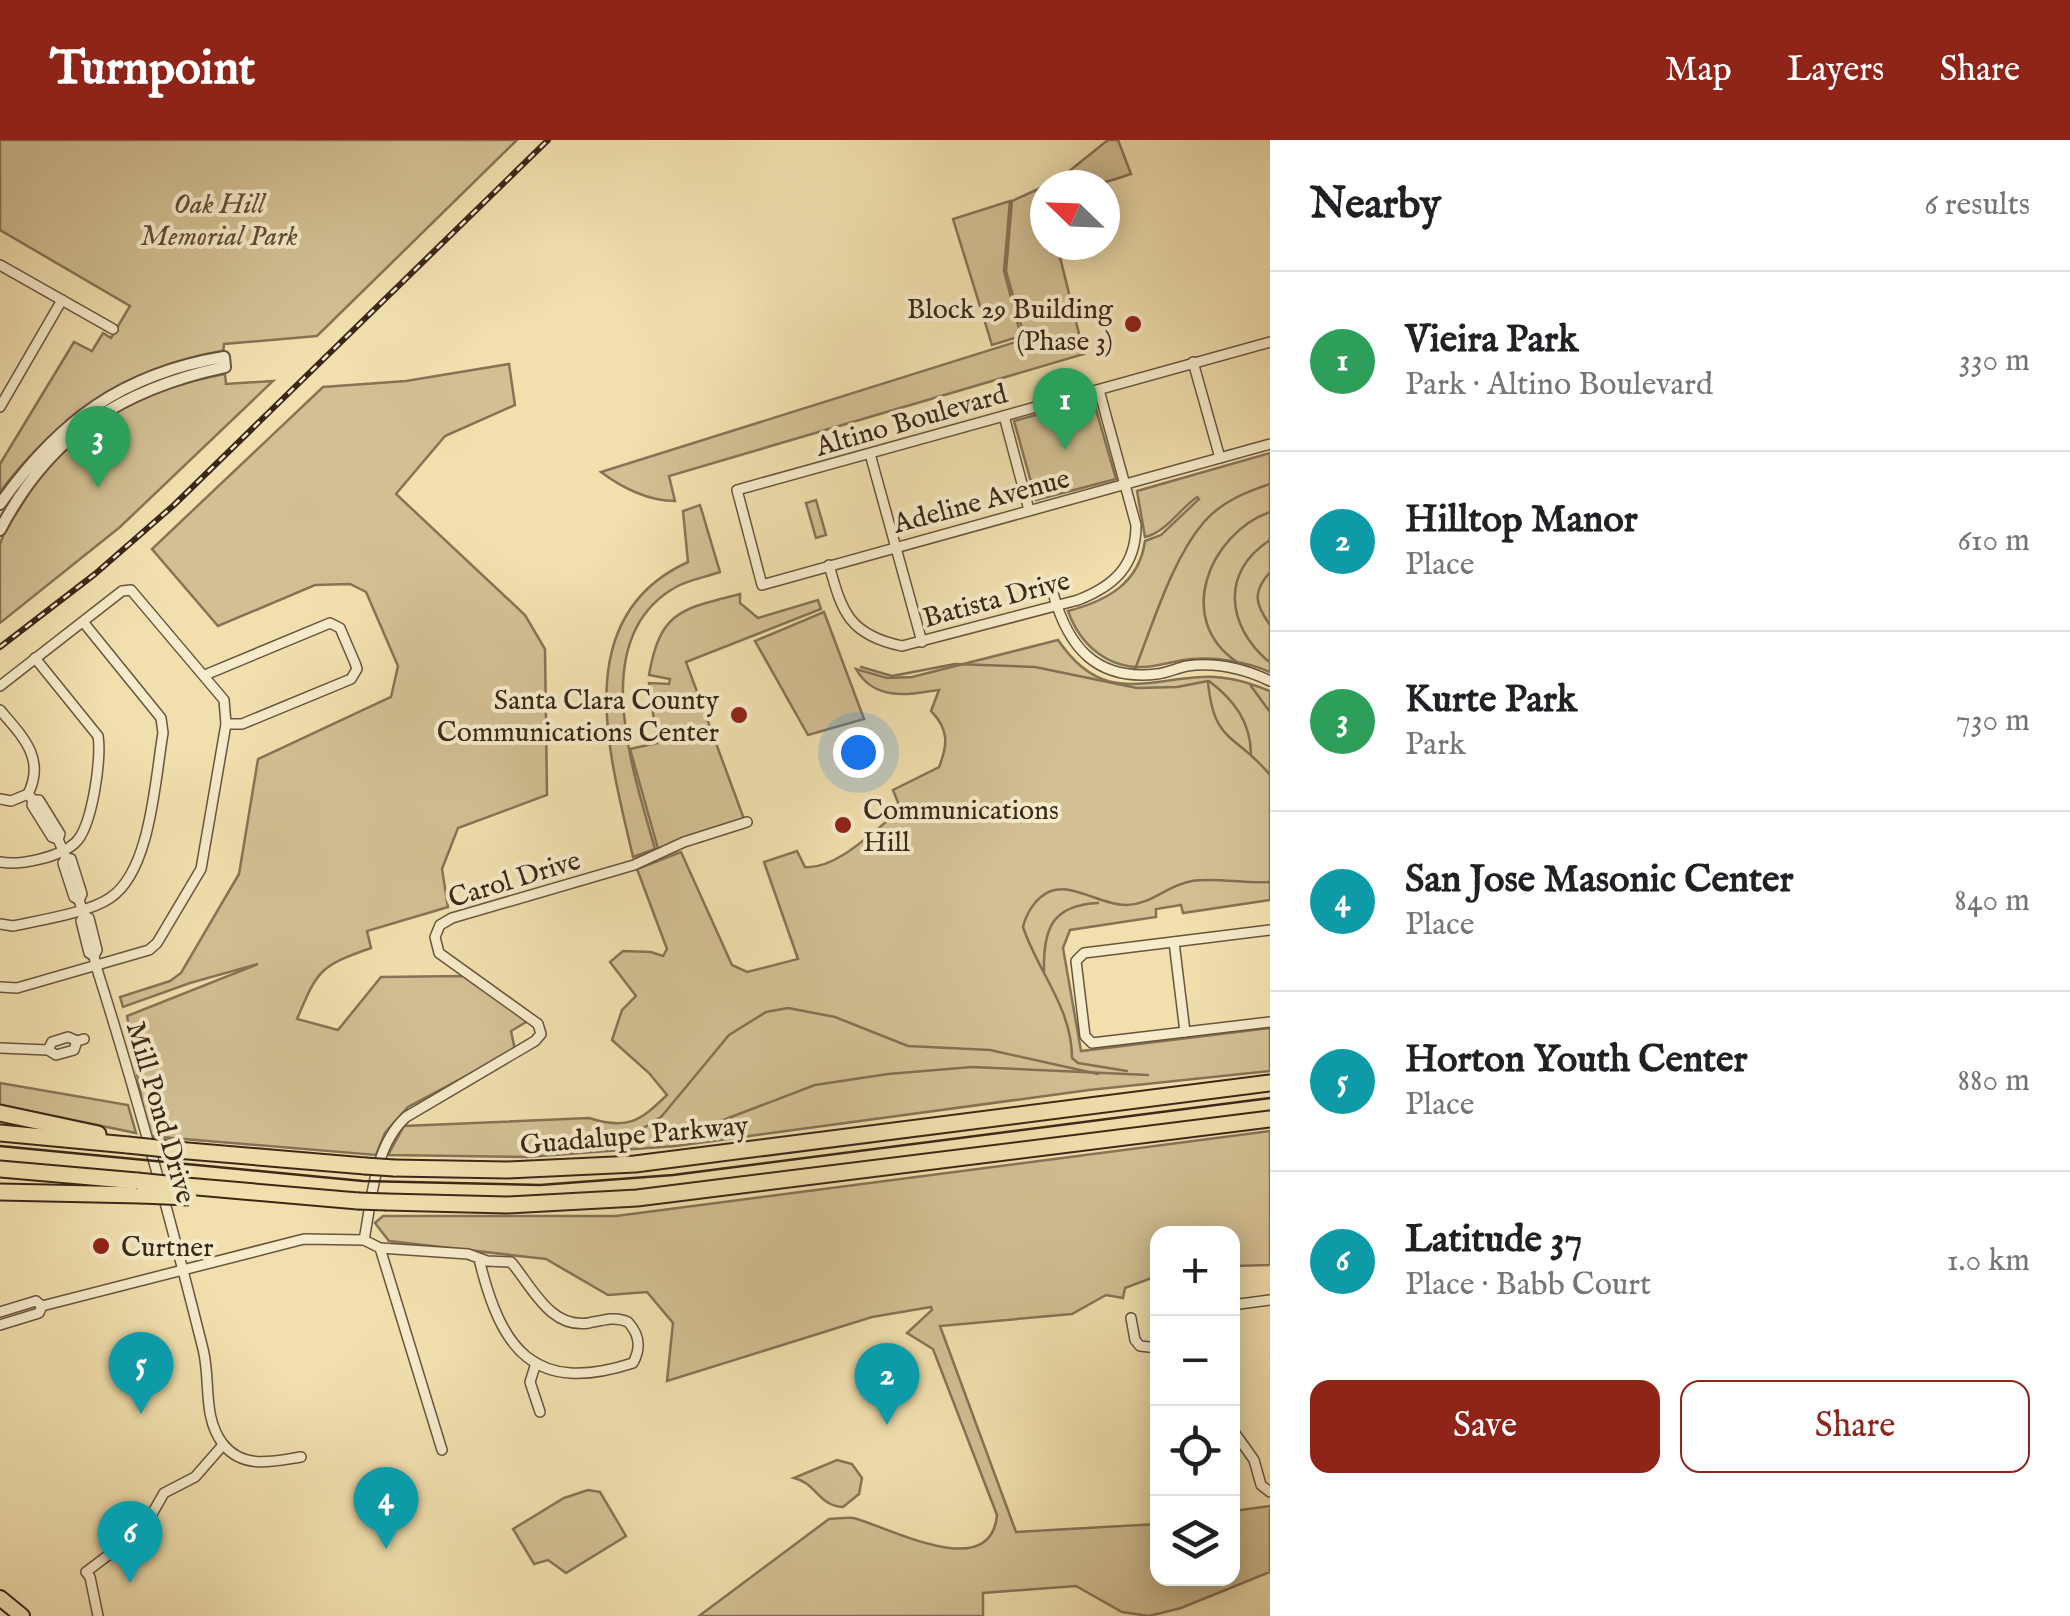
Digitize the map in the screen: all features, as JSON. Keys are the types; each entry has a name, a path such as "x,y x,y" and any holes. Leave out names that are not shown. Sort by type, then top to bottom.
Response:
{"highway":[{"name":"Guadalupe Parkway","path":"0,1134 365,1166 474,1171 636,1164 1270,1084"},
{"path":"0,1113 98,1134 121,1144"},
{"path":"0,1169 187,1192 233,1190 358,1201 507,1206 637,1198 1270,1119"},
{"path":"0,1192 139,1188"}],"street":[{"path":"0,264 114,329"},
{"path":"0,408 62,300"},
{"name":"Altino Boulevard","path":"762,585 737,490 1270,342"},
{"path":"0,504 48,444 74,419 110,394 189,362 224,356 225,367 152,386 83,427 30,481 0,530"},
{"path":"1193,362 1220,458"},
{"name":"Batista Drive","path":"828,565 842,609 855,626 902,646 1056,606 1104,589 1118,579 1127,564 1136,525 1099,390"},
{"path":"1004,416 1030,510"},
{"name":"Adeline Avenue","path":"762,585 1270,444"},
{"path":"870,454 922,642"},
{"path":"0,686 122,592 134,591 224,700 226,724 202,869 153,948 95,961 17,988 0,987"},
{"path":"1053,593 1062,623 1079,649 1108,670 1130,675 1160,674 1188,666 1216,666 1250,672 1270,681"},
{"path":"0,924 14,926 104,902 116,893 143,850 163,733 158,713 84,623"},
{"path":"206,675 330,623 340,628 355,663 357,669 351,679 242,724 226,724"},
{"path":"0,862 24,862 77,842 88,820 99,742 35,658"},
{"path":"0,710 33,753 35,768 31,797 0,799"},
{"name":"Mill Pond Drive","path":"31,797 39,800 50,815 60,834 62,849 72,860 82,894 81,921 89,952 95,961 184,1271 206,1359 212,1422 223,1444"},
{"name":"Carol Drive","path":"364,1240 383,1153 396,1126 406,1116 541,1034 538,1024 439,952 434,937 440,925 452,918 634,865 684,842 747,822"},
{"path":"1270,930 1084,953 1078,956 1077,978 1088,1041 1095,1043 1270,1022"},
{"path":"1174,942 1186,1032"},
{"path":"0,1048 48,1050 52,1042 68,1037 81,1040"},
{"path":"0,1312 36,1302 42,1306 304,1238 364,1240 380,1248 468,1254 478,1260 510,1262 553,1316 564,1322 574,1325 623,1319 635,1329 639,1342 633,1363 601,1374 563,1374 536,1362 518,1350 500,1328 478,1260"},
{"path":"380,1248 442,1450"},
{"path":"1240,1304 1270,1300"},
{"path":"0,1325 39,1314 42,1306"},
{"path":"1131,1318 1134,1340 1140,1346 1150,1347"},
{"path":"536,1362 530,1382 540,1412"},
{"path":"1240,1440 1269,1492"},
{"path":"98,1616 86,1572 144,1528 164,1493 195,1476 223,1444 236,1455 258,1464 301,1456"}],"green space":[{"name":"Oak Hill Memorial Park","path":"0,140 517,140 317,336 224,344 223,354 150,372 39,448 0,494 0,464 74,342 92,351 103,333 111,338 130,306 0,230"},
{"path":"1108,140 1118,140 1131,174 1120,177 1120,170 1070,170"},
{"path":"1030,193 1030,260 1061,260 1084,354 669,476 675,501 636,492 601,472 1025,339 1006,271 1012,201"},
{"path":"1010,201 1004,271 1021,336 992,345 953,219"},
{"path":"509,364 515,405 445,436 396,494 525,615 545,649 547,795 458,828 442,869 448,907 367,931 371,948 323,971 297,1019 338,1030 381,977 463,976 528,1021 511,1031 515,1050 408,1107 385,1133 376,1155 148,1136 127,1016 258,964 123,1007 120,997 170,981 181,973 239,874 258,759 391,697 398,666 366,592 350,584 315,585 218,626 152,549 323,387 406,381"},
{"path":"225,374 226,384 273,381 120,527 0,623 0,545 40,478 84,434 109,417 164,390"},
{"path":"1093,399 1116,479 1036,500 1014,421"},
{"path":"1270,453 1270,672 1212,659 1132,667 1108,659 1088,644 1068,611 1095,602 1118,588 1136,569 1145,541 1161,535 1199,499 1159,531 1145,537 1137,491"},
{"path":"816,500 826,535 816,538 806,503"},
{"path":"700,505 720,572 676,587 648,610 631,639 624,672 628,746 655,849 633,857 608,734 606,692 611,653 625,617 650,586 688,562 683,511"},
{"path":"740,594 740,603 758,618 818,600 821,609 686,662 744,819 658,849 630,749 657,743 649,683 669,684 670,679 649,675 654,654 660,637 676,616"},
{"path":"824,612 864,719 808,735 755,641"},
{"path":"1058,640 1074,660 1106,680 1140,684 1219,677 1270,691 1270,900 1183,913 1181,905 1156,909 1156,917 1070,930 1063,948 1081,1051 1270,1028 1270,1071 1089,1090 676,1146 527,1157 388,1155 404,1126 589,1118 623,1123 648,1112 667,1095 612,1040 622,1010 636,996 610,962 623,951 663,956 667,949 637,869 681,852 732,965 747,972 798,959 764,862 797,851 805,867 817,866 843,855 901,810 893,790 939,767 944,752 944,731 931,711 939,690 903,694 882,691 863,679 856,669 887,678 912,677"},
{"path":"0,1083 128,1105 136,1133 0,1105"},
{"path":"1270,1131 1270,1265 1240,1266 1240,1226 1150,1226 1150,1279 1125,1288 1123,1298 1106,1295 1072,1314 940,1326 1016,1532 1150,1524 1150,1586 1235,1586 1149,1616 1122,1612 1076,1586 983,1593 983,1616 699,1616 829,1519 853,1518 911,1539 957,1549 976,1546 990,1536 997,1515 933,1349 907,1333 931,1307 872,1317 667,1381 673,1323 647,1292 608,1295 546,1259 389,1241 375,1223 383,1216 616,1216"},
{"path":"837,1460 852,1464 862,1478 859,1494 843,1507 828,1503 794,1478"},
{"path":"588,1490 600,1492 626,1536 566,1573 548,1560 534,1564 513,1529 564,1498"},
{"path":"1270,1506 1270,1572 1240,1584 1240,1510"}],"waterway":[{"path":"0,492 46,441 97,399 156,369 222,351"},
{"path":"1135,669 1164,592 1193,537 1226,503 1270,484"},
{"path":"1237,662 1218,644 1207,624 1207,579 1230,539 1248,523 1270,512"},
{"path":"1268,661 1244,632 1235,599 1243,567 1270,540"},
{"path":"1270,572 1258,592 1261,611 1270,625"},
{"path":"861,667 892,676 955,664 1035,667 1137,688 1208,681"},
{"path":"1209,681 1239,712 1248,731 1251,753"},
{"path":"1208,682 1221,728 1270,775"},
{"path":"1251,686 1270,712"},
{"path":"1127,1071 1078,1063 1072,1058 1071,1040 1060,1006 1023,927 1033,906 1046,893 1060,889 1127,905 1192,881 1270,882"},
{"path":"1044,971 1046,943 1053,922 1070,909 1098,903"},
{"path":"601,1140 633,1132 655,1121 729,1035 766,1012 788,1008 835,1017 908,1046 990,1050 1098,1074"},
{"path":"702,1132 718,1122 815,1085 888,1074 972,1067 1148,1075"}],"tram line":[{"path":"0,1146 363,1181 540,1185 673,1175 1270,1098"}],"railway":[{"path":"0,647 95,574 174,505 548,140"}],"place":[{"name":"Block 29 Building (Phase 3)","path":"1133,324"},
{"name":"Vieira Park","path":"1065,450"},
{"name":"Kurte Park","path":"98,488"},
{"name":"Santa Clara County Communications Center","path":"739,715"},
{"name":"Communications Hill","path":"843,825"},
{"name":"Curtner","path":"101,1246"},
{"name":"Horton Youth Center","path":"141,1414"},
{"name":"Hilltop Manor","path":"887,1425"},
{"name":"San Jose Masonic Center","path":"386,1549"},
{"name":"Latitude 37","path":"130,1583"}]}
